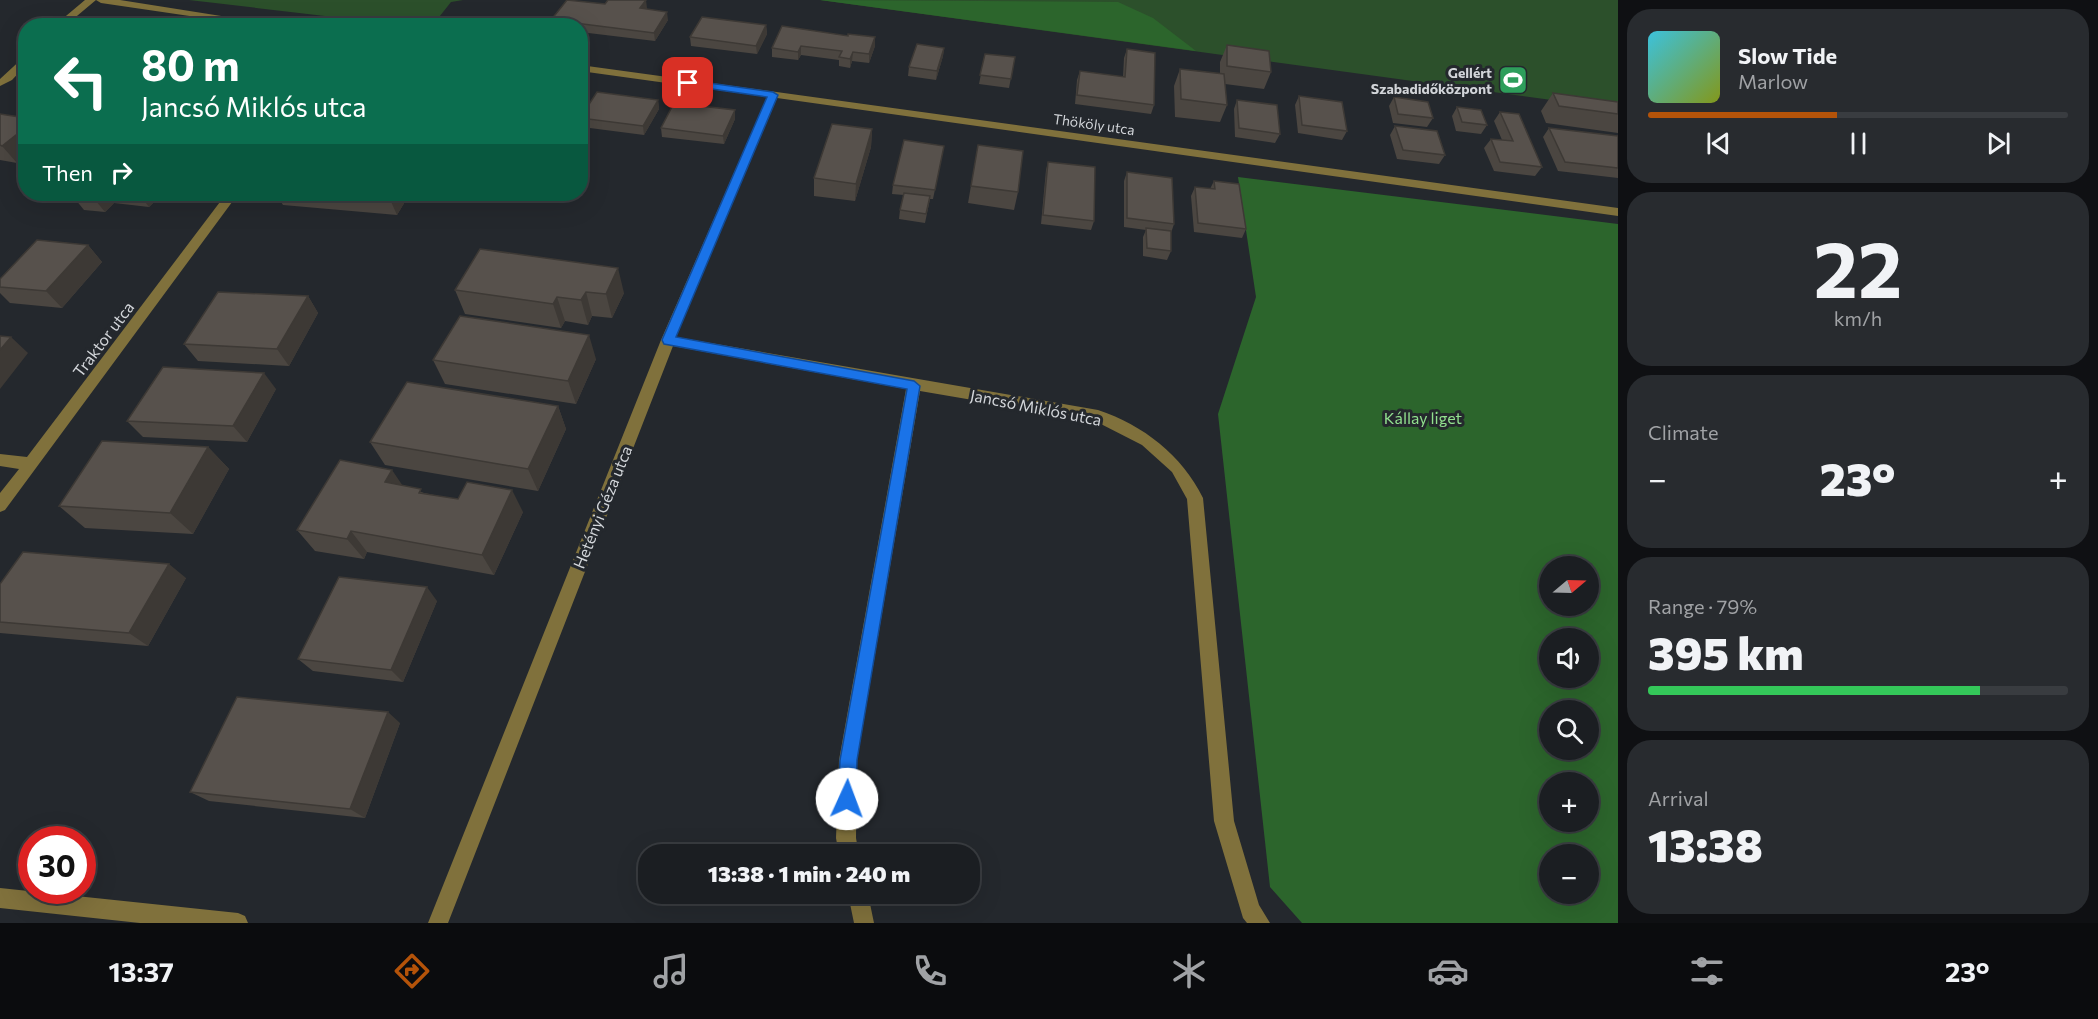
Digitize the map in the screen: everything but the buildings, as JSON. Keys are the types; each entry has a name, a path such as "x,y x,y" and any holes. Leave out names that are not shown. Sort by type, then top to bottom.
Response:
{"street":[{"path":"68,18 91,0"},
{"path":"101,0 225,18"},
{"path":"0,83 18,67"},
{"name":"Thököly utca","path":"588,69 1604,209"},
{"name":"Hetényi Géza utca","path":"438,923 668,340 773,95"},
{"name":"Traktor utca","path":"0,505 227,201"},
{"path":"1604,209 1618,207"},
{"path":"1604,209 1618,212"},
{"name":"Jancsó Miklós utca","path":"668,340 914,386 1098,416 1147,441 1177,468 1195,498 1224,821 1250,911 1260,923"},
{"path":"847,844 848,760 914,386"},
{"path":"0,460 30,464"},
{"path":"0,898 238,923"},
{"path":"860,904 864,923"}],"green space":[{"path":"189,0 463,0 451,2 438,18 342,18"},
{"name":"Gellért Szabadidőközpont","path":"820,0 1618,0 1618,109"},
{"path":"820,0 1118,2 1153,18 1196,51"},
{"name":"Kállay liget","path":"1238,177 1618,224 1618,923 1302,923 1270,887 1218,414 1256,297"}],"place":[{"name":"Gellért Szabadidőközpont","path":"1513,80"}],"route":[{"path":"688,83 773,95 668,340 914,386 848,760 847,799"}]}
